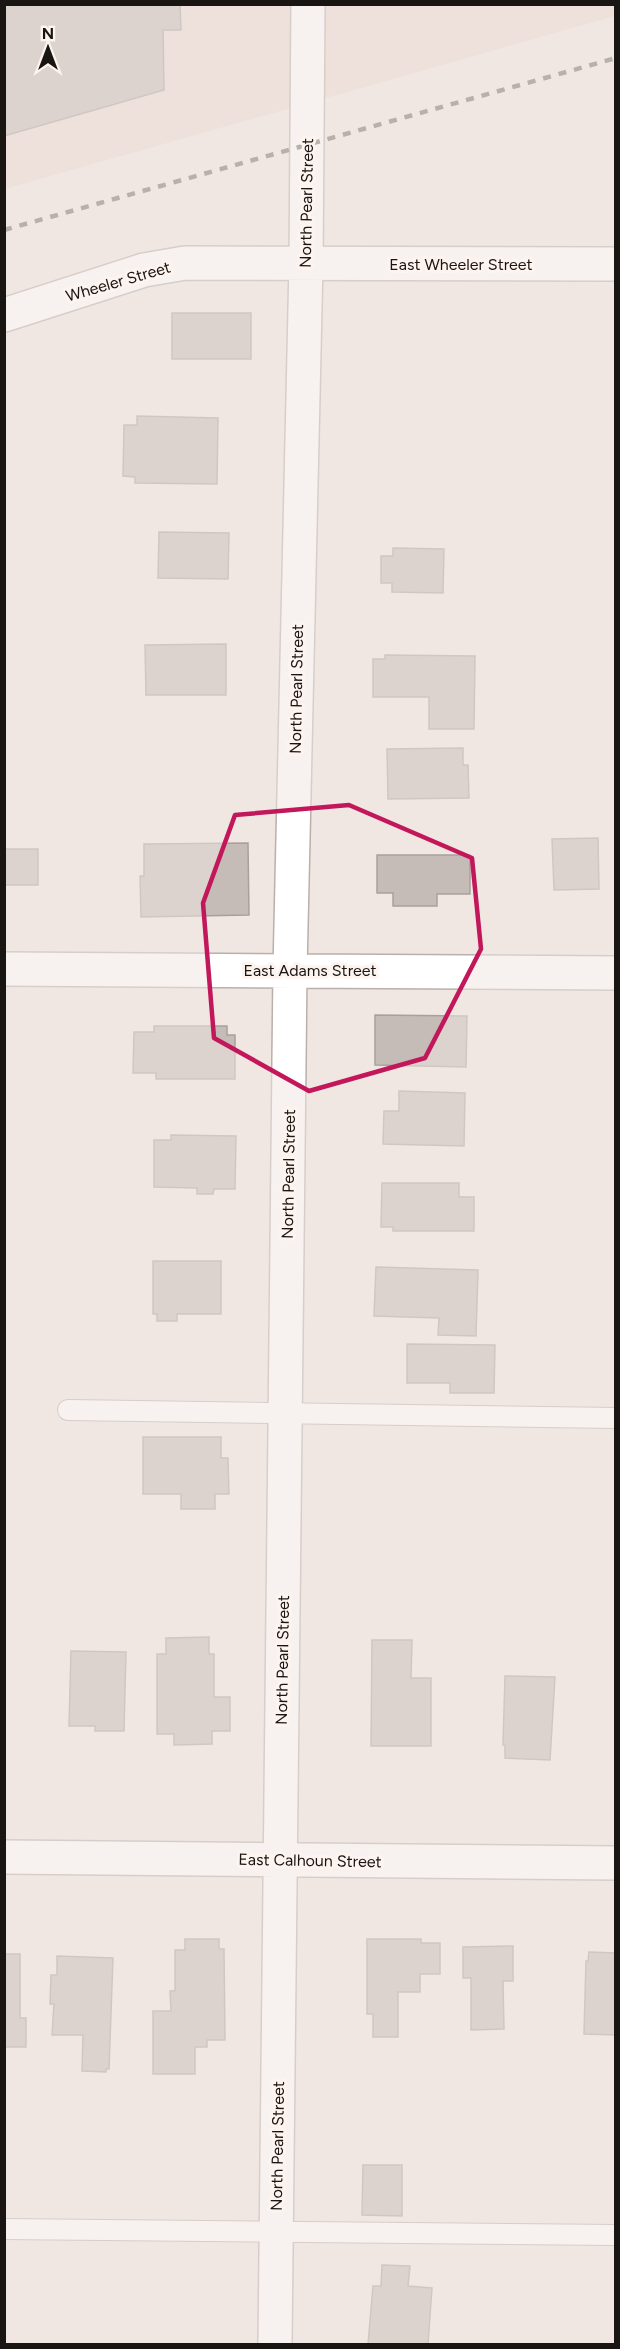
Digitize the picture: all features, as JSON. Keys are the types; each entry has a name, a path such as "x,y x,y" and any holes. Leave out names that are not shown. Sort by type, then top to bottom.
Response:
{"street":[{"name":"North Pearl Street","path":"275,2344 290,970 306,264 308,4"},
{"name":"Wheeler Street","path":"4,315 144,270 185,262 306,264"},
{"name":"East Wheeler Street","path":"306,264 615,264"},
{"name":"East Adams Street","path":"4,969 615,973"},
{"name":"East Calhoun Street","path":"4,1857 615,1863"}],"lane":[{"path":"68,1410 615,1418"},
{"path":"4,2229 615,2235"}],"highlighted area":[{"path":"349,805 472,858 481,949 425,1058 309,1091 214,1038 203,903 235,815"}],"shaded area":[{"path":"5,5 615,5 615,16 5,189"}],"building":[{"path":"4,4 180,4 181,30 163,30 164,90 4,136"},
{"path":"172,313 251,313 251,359 172,359"},
{"path":"137,416 218,418 217,484 135,483 135,477 123,476 124,425 137,425"},
{"path":"159,532 229,533 228,579 158,578"},
{"path":"393,548 444,549 443,593 392,592 392,583 381,583 381,556 393,556"},
{"path":"226,644 226,695 146,695 145,645"},
{"path":"385,655 475,656 474,729 429,729 429,697 373,697 373,659 385,659"},
{"path":"463,748 463,765 468,765 469,798 388,799 387,749"},
{"path":"598,838 599,889 554,890 552,839"},
{"path":"248,843 249,915 141,917 140,876 144,876 144,844"},
{"path":"4,849 38,849 38,885 4,885"},
{"path":"377,855 470,855 470,894 437,894 437,906 393,906 393,893 377,893"},
{"path":"375,1015 467,1016 466,1067 375,1065"},
{"path":"154,1026 227,1026 227,1035 235,1035 235,1079 156,1079 156,1073 133,1073 134,1032 154,1032"},
{"path":"399,1091 465,1093 464,1146 383,1144 384,1111 399,1111"},
{"path":"171,1135 236,1136 235,1189 214,1189 213,1194 197,1194 197,1188 154,1187 154,1140 171,1140"},
{"path":"382,1183 459,1183 459,1197 474,1197 474,1231 393,1231 393,1227 381,1227"},
{"path":"153,1261 221,1261 221,1314 177,1314 177,1321 157,1321 157,1314 153,1314"},
{"path":"376,1267 478,1270 476,1336 438,1335 439,1318 374,1316"},
{"path":"407,1344 495,1345 494,1393 450,1393 450,1383 407,1383"},
{"path":"143,1437 221,1437 221,1458 228,1458 229,1494 215,1494 215,1509 181,1509 181,1494 143,1494"},
{"path":"209,1637 209,1654 214,1654 214,1697 230,1697 230,1731 212,1731 212,1744 174,1745 174,1734 157,1734 157,1654 166,1654 166,1638"},
{"path":"372,1640 412,1640 411,1678 431,1678 431,1746 371,1746"},
{"path":"71,1651 126,1652 124,1731 95,1731 95,1726 69,1726"},
{"path":"505,1676 555,1677 550,1760 505,1758 505,1745 503,1745"},
{"path":"185,1939 219,1939 219,1949 224,1949 225,2040 207,2040 207,2047 195,2047 195,2074 153,2074 153,2011 171,2011 170,1991 175,1991 175,1950 185,1950"},
{"path":"367,1939 421,1939 421,1943 440,1943 440,1974 420,1974 420,1992 398,1992 398,2037 373,2037 373,2014 367,2014"},
{"path":"513,1946 513,1981 503,1981 504,2029 471,2030 471,1978 463,1978 463,1947"},
{"path":"589,1952 616,1953 616,2035 584,2034 586,1961 588,1961"},
{"path":"4,1954 20,1954 20,2018 26,2018 26,2047 4,2047"},
{"path":"57,1956 113,1958 109,2069 106,2069 106,2072 82,2071 83,2035 52,2035 54,2004 50,2004 51,1975 57,1975"},
{"path":"363,2165 402,2165 402,2216 362,2215"},
{"path":"382,2265 410,2266 408,2286 432,2288 428,2344 368,2344 373,2286 381,2286"}],"railway":[{"path":"4,230 616,58"}]}
